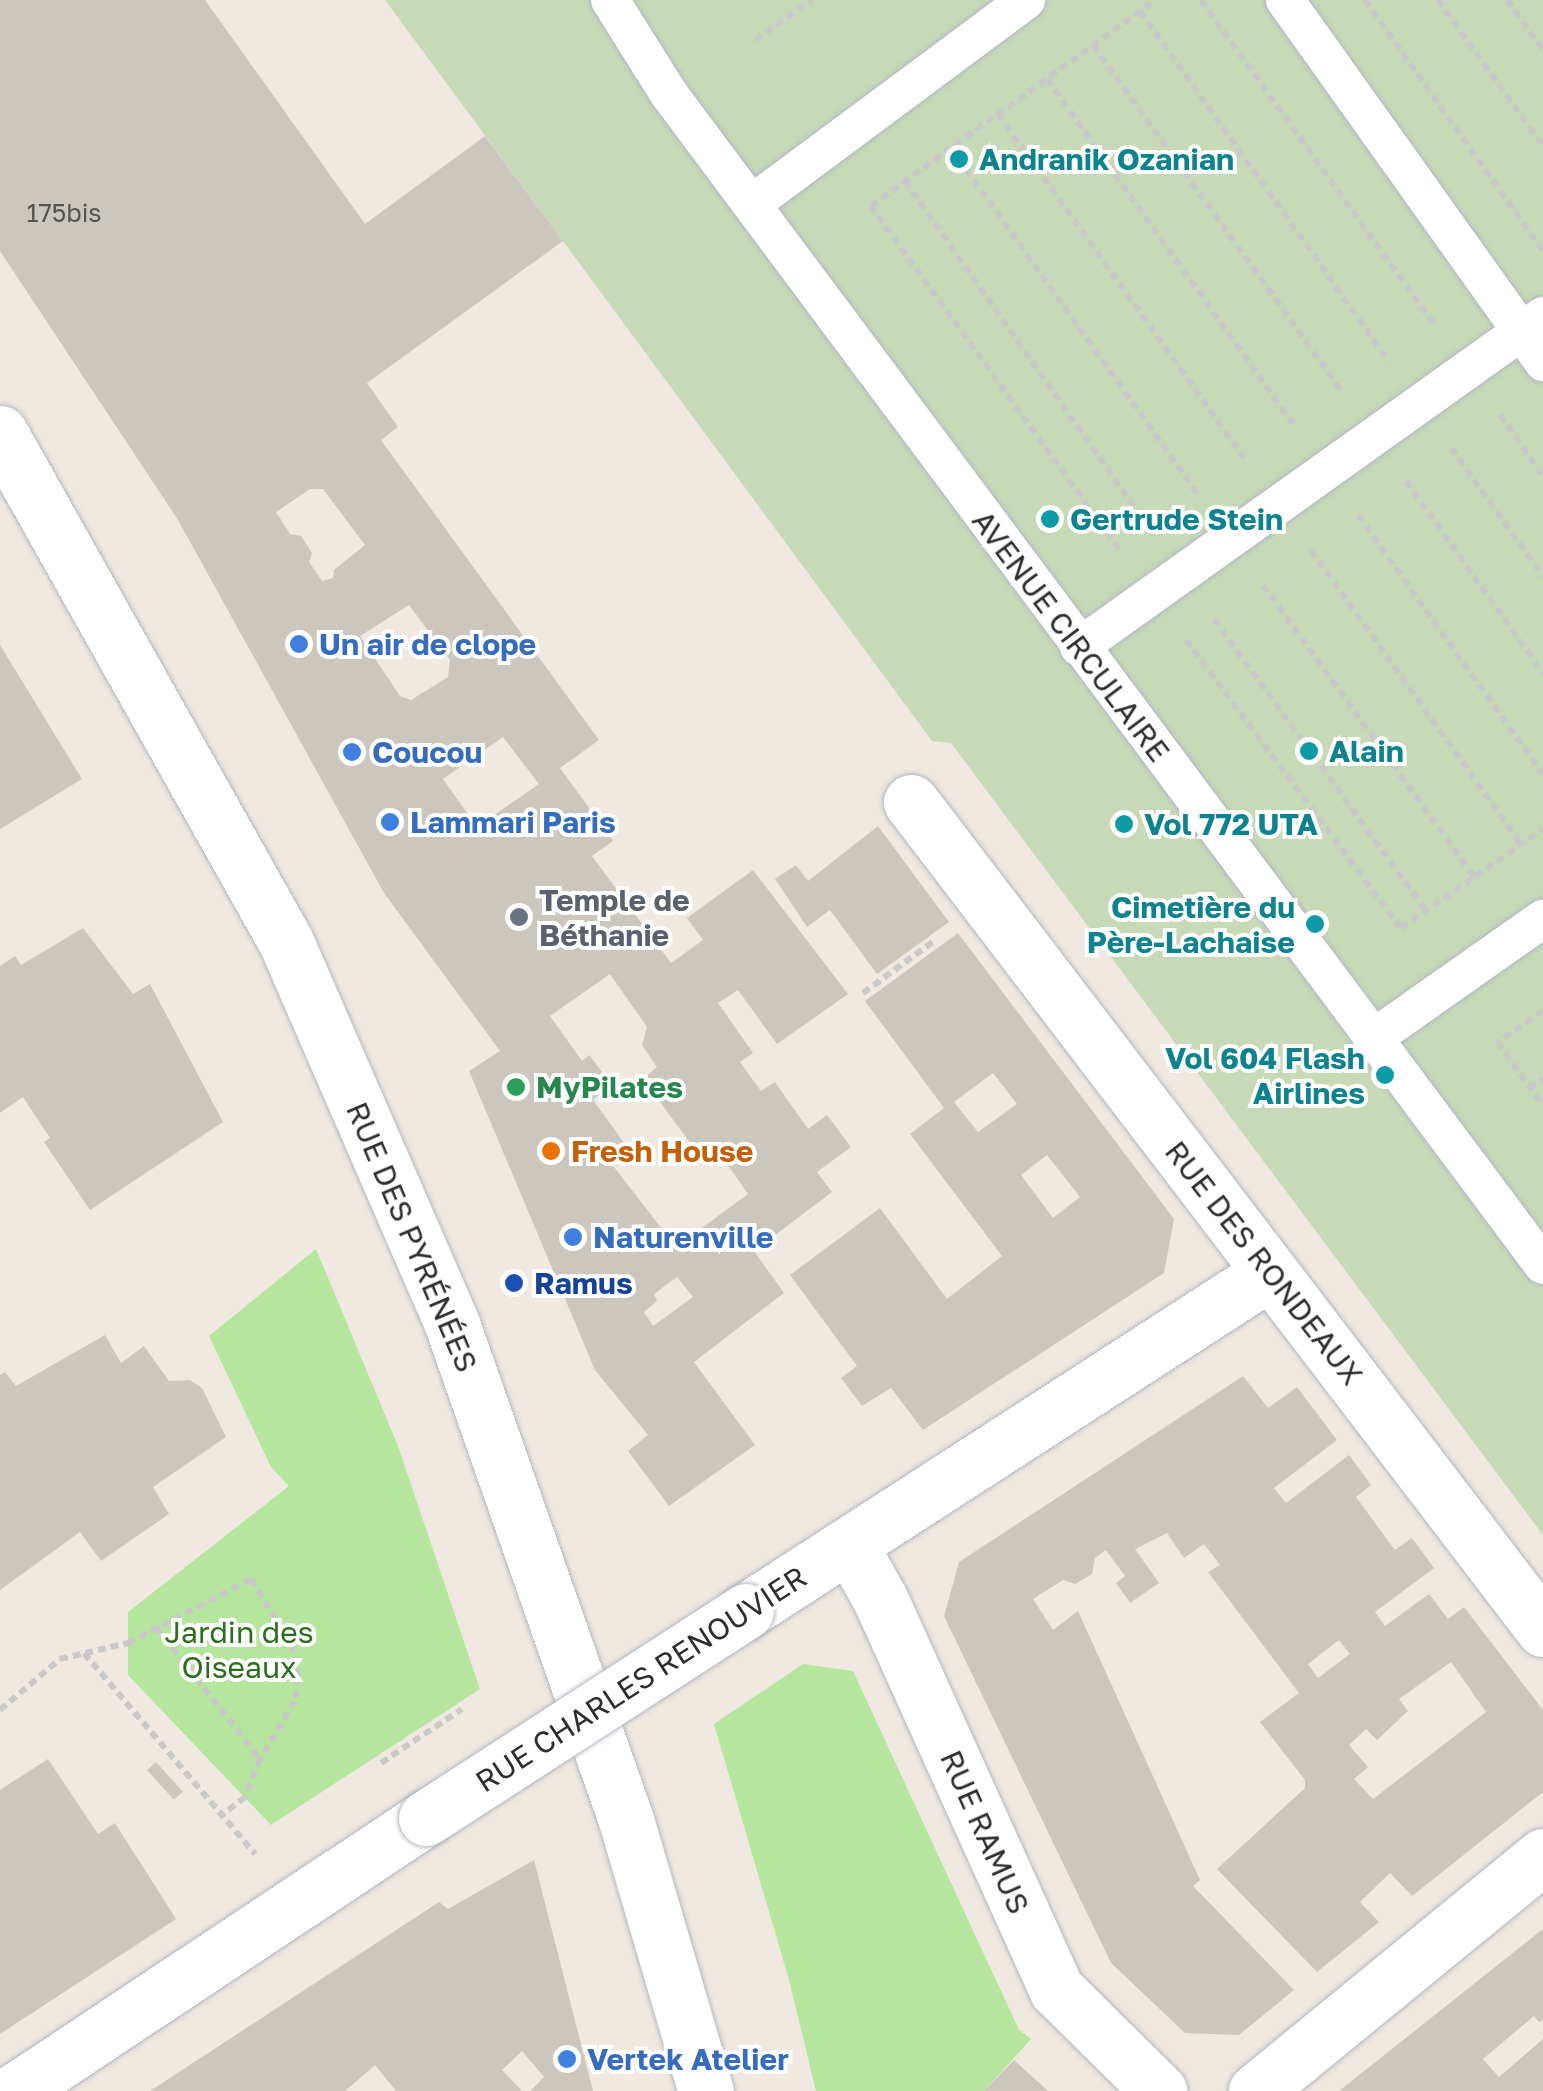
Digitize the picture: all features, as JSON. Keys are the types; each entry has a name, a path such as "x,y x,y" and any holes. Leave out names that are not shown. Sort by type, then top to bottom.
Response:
{"street":[{"name":"RUE DES PYRÉNÉES","path":"0,433 286,942 452,1324 626,1820 706,2091"},
{"name":"RUE DES RONDEAUX","path":"911,802 1543,1629"},
{"name":"RUE CHARLES RENOUVIER","path":"16,2091 295,1903 1270,1273"},
{"name":"RUE RAMUS","path":"850,1544 881,1601 1057,1990 1160,2091"},
{"path":"1256,2091 1543,1856"}],"lane":[{"name":"AVENUE CIRCULAIRE","path":"610,0 669,94 1543,1265"},
{"path":"752,203 1026,0"},
{"path":"1079,648 1467,370 1536,337 1285,0"},
{"path":"1372,1039 1543,919"}],"path":[{"path":"756,40 812,0"},
{"path":"1156,0 871,206 1426,911"},
{"path":"1201,0 1543,476"},
{"path":"1365,0 1543,251"},
{"path":"1438,0 1543,146"},
{"path":"1507,0 1543,50"},
{"path":"1140,11 1543,576"},
{"path":"1093,45 1543,673"},
{"path":"1047,79 1543,774"},
{"path":"998,114 1521,844"},
{"path":"951,148 1474,877"},
{"path":"905,181 1167,584 1401,928 1543,828"},
{"path":"862,993 939,938"},
{"path":"1543,1011 1498,1042 1543,1106"},
{"path":"1529,1088 1543,1079"},
{"path":"0,1710 60,1659 128,1643 251,1579 291,1644 298,1677 295,1701 260,1759 245,1798 222,1816"},
{"path":"156,1627 260,1759"},
{"path":"84,1652 295,1903"}],"green space":[{"name":"Cimetière du Père-Lachaise","path":"385,0 1543,0 1543,1535 951,743 932,741"},
{"name":"Jardin des Oiseaux","path":"316,1249 398,1446 480,1689 271,1825 128,1675 128,1612 289,1486 271,1467 209,1336"},
{"path":"803,1664 853,1671 1019,2030 1031,2039 984,2091 816,2091 789,1980 714,1724"}],"building":[{"path":"0,0 205,0 365,224 485,136 563,241 367,383 398,427 381,440 599,740 560,768 613,841 592,856 671,963 703,940 687,918 753,870 848,994 777,1044 738,990 718,1003 753,1053 740,1062 761,1091 775,1082 808,1129 827,1115 851,1147 817,1172 832,1192 754,1251 784,1293 694,1362 755,1445 669,1506 628,1451 648,1435 595,1370 469,1071 500,1051 384,893 178,520 0,251","holes":["310,489 323,489 365,545 334,570 333,578 322,581 309,562 312,553 301,536 290,534 276,512","409,605 450,660 448,677 411,700 400,696 360,636","503,737 539,784 477,827 443,779","610,974 647,1027 642,1045 657,1067 643,1079 708,1167 723,1158 748,1194 676,1247 607,1158 625,1144 593,1100 604,1091 595,1078 603,1073 589,1055 582,1061 550,1016","677,1277 693,1297 653,1326 644,1312 657,1301 654,1294"]},
{"path":"0,645 82,779 0,829"},
{"path":"878,826 949,922 877,974 830,910 807,927 775,879 796,865 808,881"},
{"path":"83,928 133,994 150,984 223,1122 90,1210 44,1142 50,1138 23,1097 0,1113 0,966 15,956 21,965"},
{"path":"958,933 1174,1219 1164,1273 923,1430 891,1388 862,1406 841,1378 857,1366 790,1275 880,1208 947,1299 1002,1256 910,1134 944,1108 865,1001","holes":["993,1073 1017,1104 978,1132 954,1102","1047,1155 1080,1197 1053,1218 1021,1175"]},
{"path":"105,1335 121,1363 144,1346 169,1381 190,1380 202,1388 226,1437 153,1487 169,1514 101,1561 80,1532 0,1590 0,1375 5,1372 16,1386"},
{"path":"1243,1376 1268,1408 1297,1387 1337,1440 1274,1488 1286,1503 1349,1455 1371,1485 1356,1497 1395,1550 1412,1538 1434,1568 1375,1612 1385,1626 1429,1594 1448,1619 1464,1607 1543,1710 1543,1792 1412,1896 1390,1873 1360,1902 1379,1922 1317,1972 1217,1869 1305,1788 1305,1780 1260,1722 1299,1693 1208,1572 1220,1565 1204,1544 1184,1558 1167,1533 1135,1549 1159,1583 1130,1603 1116,1583 1125,1576 1106,1550 1095,1558 1092,1574 1075,1584 1063,1580 1033,1599 1053,1630 1078,1611 1200,1880 1193,1886 1294,1990 1239,2035 1185,2033 1111,1963 944,1616 959,1562","holes":["1339,1640 1350,1654 1318,1678 1308,1664","1451,1662 1486,1712 1373,1799 1354,1779 1368,1767 1349,1745 1366,1729 1377,1740 1408,1711 1399,1699"]},
{"path":"48,1759 98,1834 115,1823 176,1919 0,2034 0,1790"},
{"path":"156,1762 183,1792 174,1800 147,1770"},
{"path":"534,1860 593,2091 530,2091 544,2077 522,2051 502,2070 522,2091 396,2091 375,2065 345,2091 150,2091 439,1902 448,1909"},
{"path":"1543,1929 1543,2020 1539,2022 1534,2016 1483,2059 1499,2077 1543,2039 1543,2091 1339,2091"},
{"path":"1014,2060 1048,2091 984,2091"}],"place":[{"name":"Andranik Ozanian","path":"959,159"},
{"name":"Gertrude Stein","path":"1050,519"},
{"name":"Un air de clope","path":"299,644"},
{"name":"Alain","path":"1309,751"},
{"name":"Coucou","path":"352,752"},
{"name":"Lammari Paris","path":"390,822"},
{"name":"Vol 772 UTA","path":"1124,824"},
{"name":"Temple de Béthanie","path":"519,917"},
{"name":"Cimetière du Père-Lachaise","path":"1315,924"},
{"name":"Vol 604 Flash Airlines","path":"1385,1075"},
{"name":"MyPilates","path":"516,1087"},
{"name":"Fresh House","path":"551,1151"},
{"name":"Naturenville","path":"573,1237"},
{"name":"Ramus","path":"514,1283"},
{"name":"Vertek Atelier","path":"567,2059"}]}
